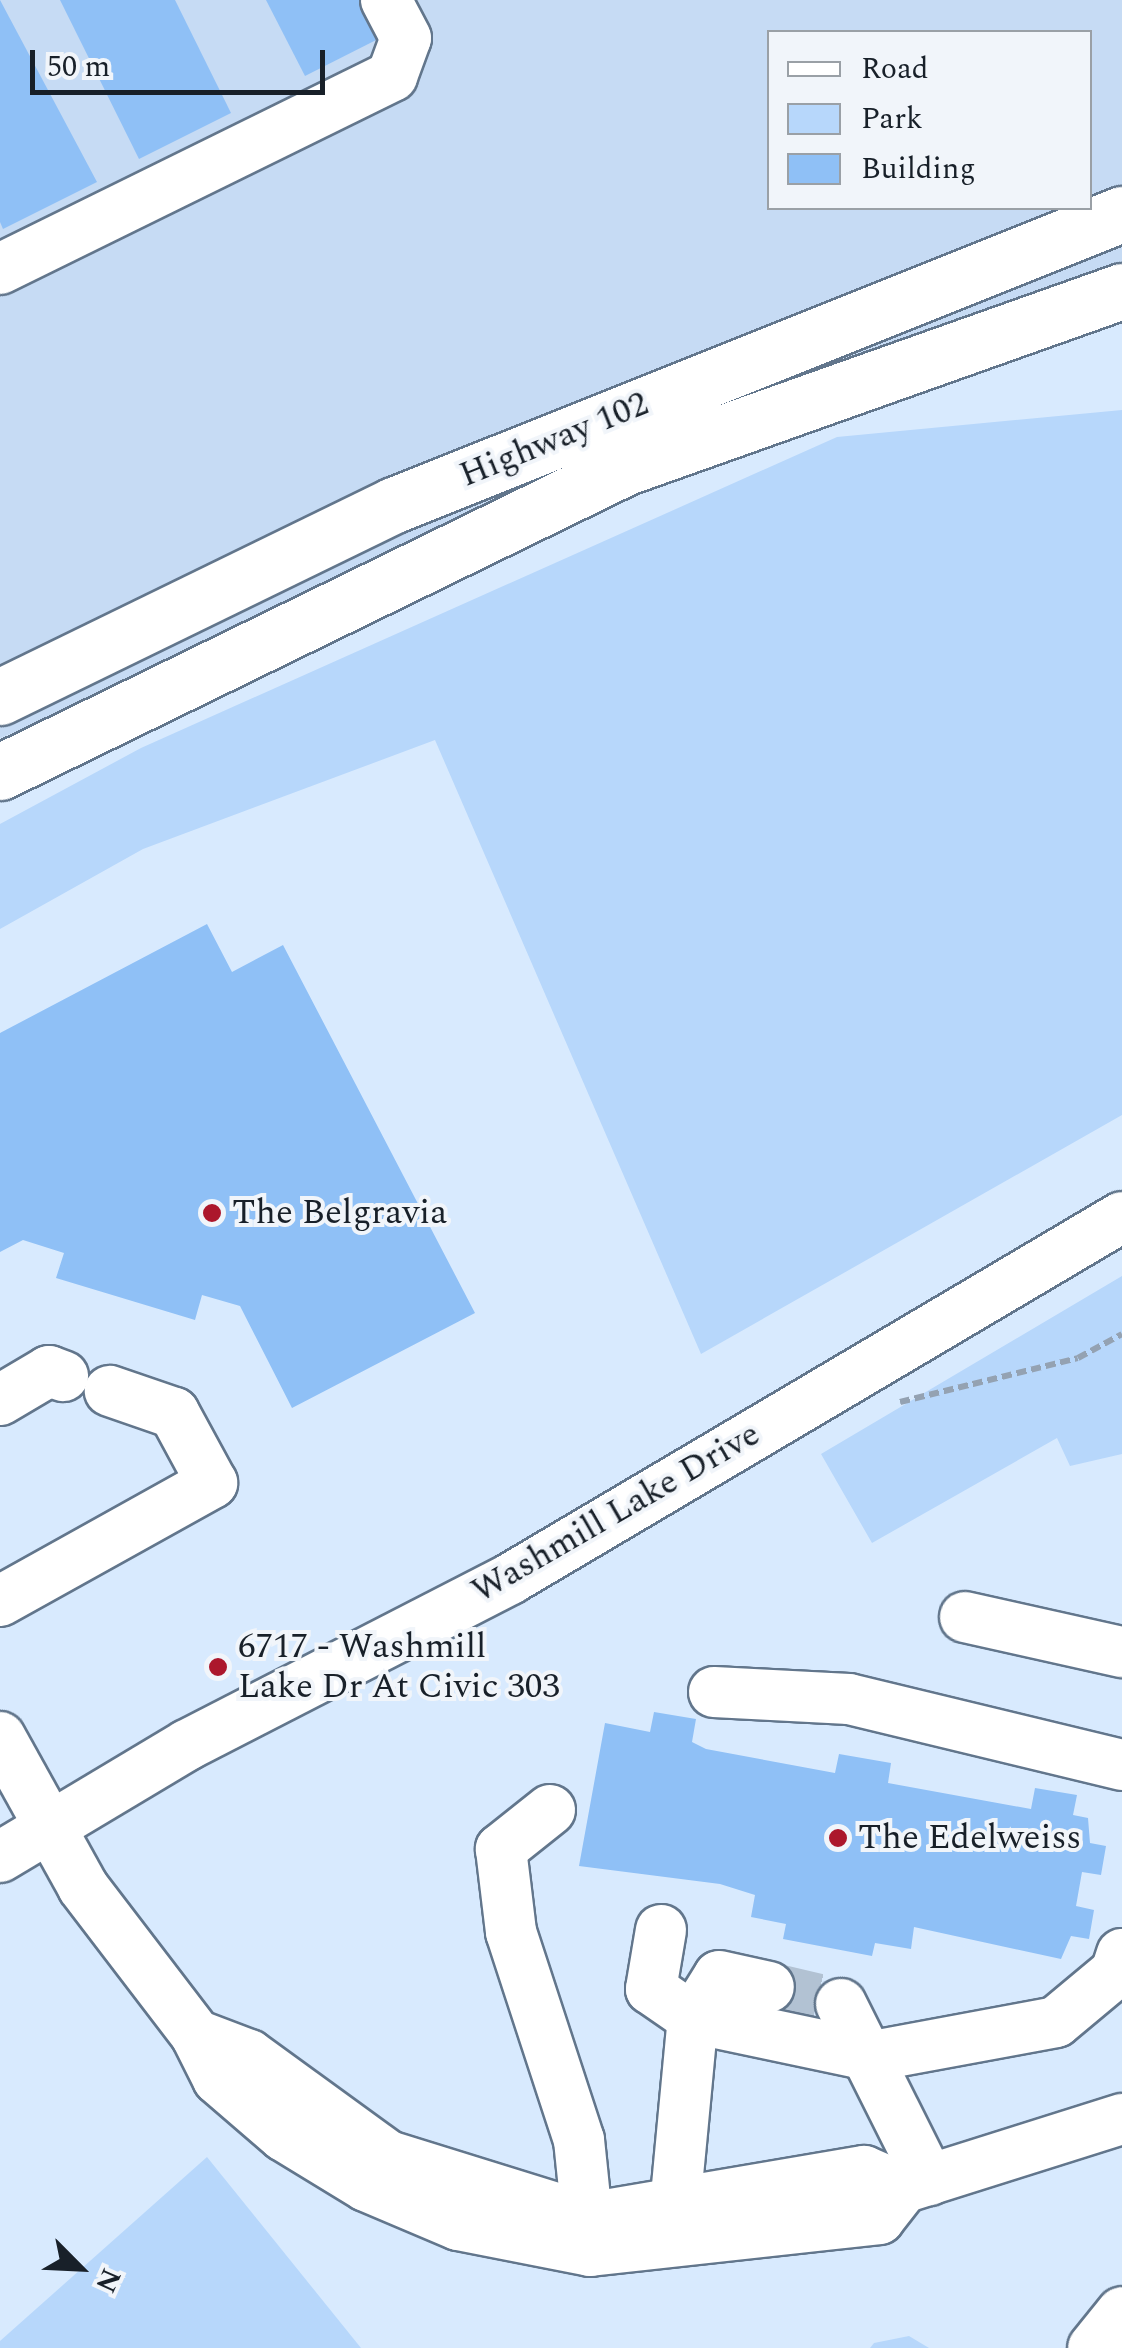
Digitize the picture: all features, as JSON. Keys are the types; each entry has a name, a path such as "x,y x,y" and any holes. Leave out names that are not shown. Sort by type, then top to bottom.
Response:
{"highway":[{"name":"Highway 102","path":"0,697 394,505 1122,214"},
{"name":"Highway 102","path":"0,772 626,467 1122,291"}],"street":[{"path":"0,269 392,76 406,38 386,0"},
{"name":"Washmill Lake Drive","path":"0,1858 47,1825 510,1578 1122,1217"},
{"path":"0,1400 50,1371 63,1376"},
{"path":"0,1601 212,1483 174,1412 110,1390"},
{"path":"965,1618 1122,1652"},
{"path":"714,1692 849,1699 1122,1765"},
{"path":"0,1737 47,1825 196,2035 249,2055 388,2156 589,2235 692,2247 880,2219 916,2184 1122,2119"},
{"path":"550,1810 501,1849 511,1932 580,2140 589,2235"},
{"path":"661,1930 651,1989 693,2018 873,2056 1056,2022 1116,1972 1122,1954"},
{"path":"675,2207 693,2018 719,1976 769,1987"},
{"path":"840,2004 873,2056 916,2184"},
{"path":"589,2235 675,2207 864,2171 916,2184"},
{"path":"1093,2348 1122,2312"}],"path":[{"path":"888,1401 1078,1358 1122,1334"}],"shaded area":[{"path":"0,0 1122,0 1122,295 0,738"}],"green space":[{"path":"1122,410 1122,1115 701,1354 435,740 143,849 0,929 0,824 141,748 837,437"},
{"path":"1122,1276 1122,1454 1070,1466 1057,1438 872,1543 821,1454"},
{"path":"207,2157 361,2348 0,2348 0,2341"},
{"path":"909,2336 929,2348 870,2348 874,2343"}],"building":[{"path":"0,0 97,182 3,229 0,222"},
{"path":"60,0 175,0 231,113 139,159"},
{"path":"266,0 371,0 388,34 305,76"},
{"name":"The Belgravia","path":"207,924 232,972 283,945 475,1313 292,1408 240,1306 202,1295 195,1320 56,1278 64,1253 23,1240 0,1252 0,1033"},
{"name":"The Edelweiss","path":"654,1712 696,1719 692,1742 706,1749 835,1773 839,1754 891,1763 888,1783 1031,1809 1035,1788 1077,1795 1073,1815 1088,1818 1090,1843 1106,1846 1101,1875 1082,1872 1076,1906 1094,1910 1089,1939 1071,1936 1061,1959 914,1927 911,1949 875,1943 872,1956 783,1939 786,1924 751,1917 755,1895 720,1884 579,1866 605,1723 650,1732"}],"tunnel":[{"path":"769,1987 841,2004"}],"place":[{"name":"The Belgravia","path":"212,1213"},
{"name":"6717 - Washmill Lake Dr At Civic 303","path":"218,1667"},
{"name":"The Edelweiss","path":"838,1838"}]}
